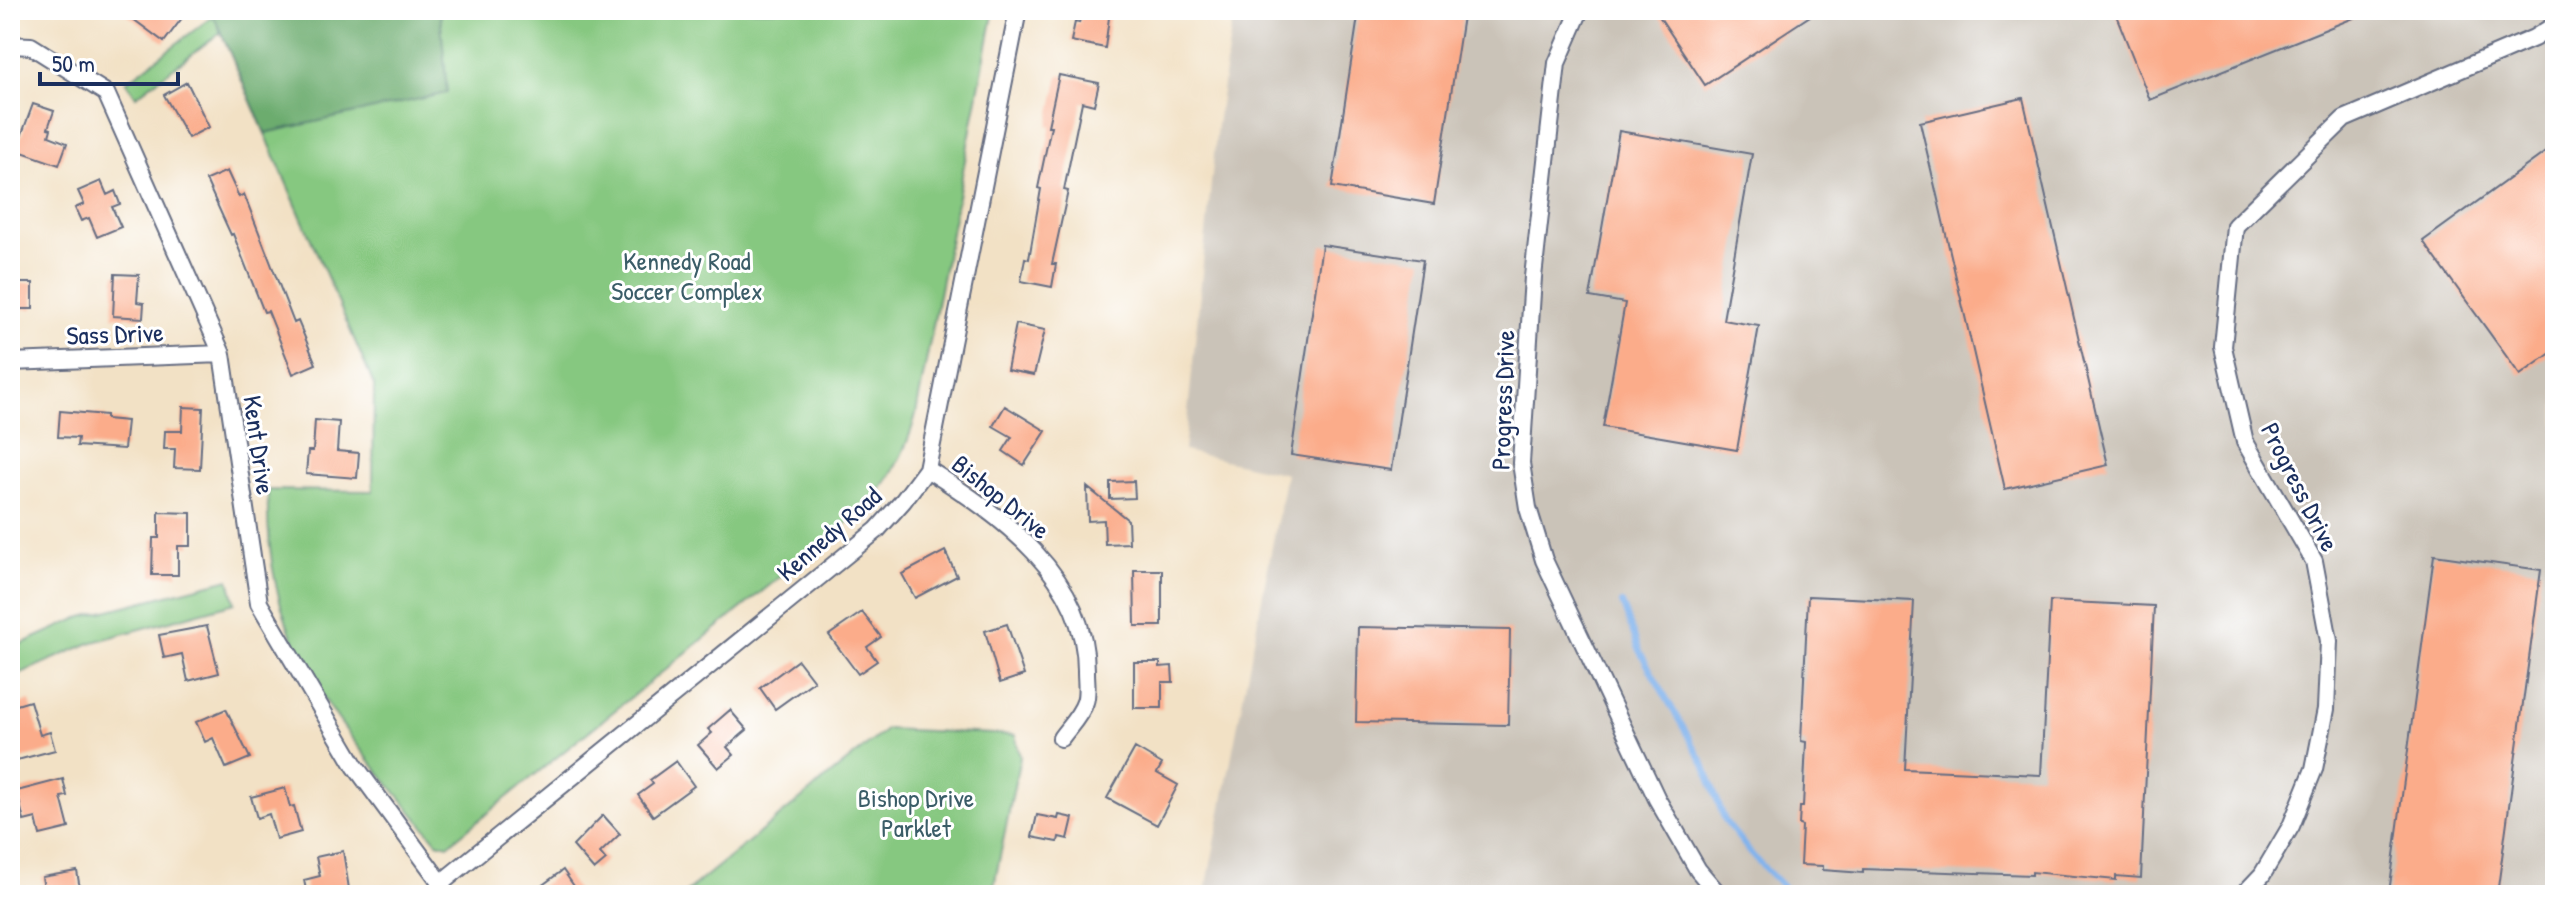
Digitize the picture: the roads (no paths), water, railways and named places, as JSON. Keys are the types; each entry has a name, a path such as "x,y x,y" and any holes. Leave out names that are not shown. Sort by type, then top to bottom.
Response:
{"street":[{"name":"Kennedy Road","path":"437,889 877,530 927,469 1018,10"},
{"name":"Progress Drive","path":"1580,10 1557,63 1532,292 1521,463 1525,494 1544,560 1657,799 1698,870 1719,895"},
{"name":"Progress Drive","path":"2243,895 2262,875 2291,826 2314,769 2326,709 2329,641 2314,561 2245,442 2223,347 2235,226 2344,119 2534,38 2555,25"},
{"name":"Kent Drive","path":"10,45 31,46 106,93 222,354 259,603 355,766 437,889"},
{"name":"Sass Drive","path":"10,362 222,354"},
{"name":"Bishop Drive","path":"927,469 956,487 1024,540 1054,573 1078,617 1086,659 1085,702 1061,738"}],"waterway":[{"path":"1622,603 1640,652 1704,764 1725,821 1753,856 1791,895"}],"park label":[{"name":"Kennedy Road Soccer Complex","path":"687,276"},
{"name":"Bishop Drive Parklet","path":"916,813"}]}
